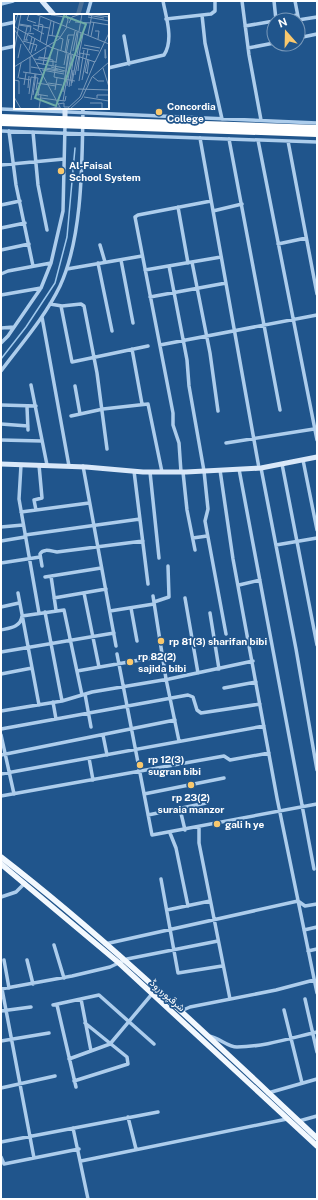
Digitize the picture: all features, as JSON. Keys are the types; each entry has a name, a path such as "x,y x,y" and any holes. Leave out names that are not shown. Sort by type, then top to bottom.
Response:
{"highway":[{"path":"1,116 65,122"},
{"path":"83,119 317,134"},
{"path":"1,122 65,122 83,119 317,128"}],"main road":[{"name":"شرقپور روڈ","path":"1,857 121,962 181,1011 317,1138"},
{"name":"شرقپور روڈ","path":"1,864 26,880 104,944 152,994 317,1146"}],"street":[{"path":"1,4 13,1"},
{"path":"42,1 53,14"},
{"path":"88,14 91,1"},
{"path":"109,68 164,55 168,44 163,1"},
{"path":"166,19 196,14 202,15 214,12 215,1"},
{"path":"242,1 248,48 261,120"},
{"path":"274,1 275,12"},
{"path":"295,1 296,12"},
{"path":"202,15 205,43 222,119"},
{"path":"306,19 317,17"},
{"path":"1,25 14,22"},
{"path":"245,26 266,22"},
{"path":"306,37 317,34"},
{"path":"124,36 129,64"},
{"path":"248,48 266,45"},
{"path":"1,49 14,46"},
{"path":"1,109 65,110 83,119 222,119 317,123"},
{"path":"1,371 42,318 67,269 77,222 83,134 83,109"},
{"path":"1,343 41,288 51,263 63,211 65,110"},
{"path":"1,130 317,142"},
{"path":"9,131 13,164 33,266"},
{"path":"33,132 38,185 48,230"},
{"path":"200,138 236,331 254,439 276,545 317,770"},
{"path":"230,139 280,410"},
{"path":"258,140 317,440"},
{"path":"288,141 317,294"},
{"path":"1,165 64,159"},
{"path":"195,550 187,510 179,443 173,425 174,416 135,216 211,201"},
{"path":"1,205 20,202"},
{"path":"213,211 242,204"},
{"path":"178,207 188,263"},
{"path":"1,228 25,223"},
{"path":"278,244 306,238"},
{"path":"1,250 29,244"},
{"path":"100,244 105,262"},
{"path":"67,269 142,256"},
{"path":"145,270 221,257"},
{"path":"121,260 133,323"},
{"path":"192,262 207,336 218,411"},
{"path":"1,274 51,263"},
{"path":"98,264 112,331"},
{"path":"169,266 190,375 189,386 204,471 208,507 204,518 226,634"},
{"path":"150,297 226,283"},
{"path":"1,294 41,288"},
{"path":"50,304 61,306 84,305 103,410 107,449"},
{"path":"61,306 71,361 75,362 148,346"},
{"path":"160,346 317,315"},
{"path":"42,318 69,466"},
{"path":"1,328 14,327"},
{"path":"132,349 142,404"},
{"path":"31,385 47,465"},
{"path":"76,386 80,414"},
{"path":"71,416 147,403 149,406 162,472"},
{"path":"1,405 27,407 36,406"},
{"path":"1,424 28,428 27,407"},
{"path":"226,444 314,429"},
{"path":"1,440 42,441"},
{"path":"1,464 83,466 150,472 182,472 260,468 317,457"},
{"path":"303,460 317,530"},
{"path":"21,464 18,490 22,525 30,559 39,613"},
{"path":"282,464 317,645"},
{"path":"36,510 34,500 42,498 39,465"},
{"path":"83,466 92,525 116,646"},
{"path":"239,469 314,869"},
{"path":"220,470 264,726 317,993"},
{"path":"134,471 148,584"},
{"path":"150,472 159,558"},
{"path":"21,512 89,503"},
{"path":"1,541 92,525 140,519"},
{"path":"1,527 22,525"},
{"path":"193,538 207,536"},
{"path":"276,545 317,538"},
{"path":"42,566 40,557 41,552 48,550 57,552 143,541"},
{"path":"1,563 40,557"},
{"path":"110,611 154,603 169,597 168,566"},
{"path":"45,577 101,568"},
{"path":"51,576 56,610"},
{"path":"239,585 260,580"},
{"path":"54,598 106,590"},
{"path":"18,593 39,704"},
{"path":"84,593 99,667"},
{"path":"153,596 166,679 179,741"},
{"path":"185,598 198,673"},
{"path":"1,606 19,603"},
{"path":"131,608 137,640"},
{"path":"22,616 56,610 65,611 77,671 91,727"},
{"path":"44,612 62,701"},
{"path":"210,613 219,669"},
{"path":"1,630 18,624 22,616"},
{"path":"1,652 50,642 114,633"},
{"path":"117,654 152,835 170,833 317,804"},
{"path":"77,671 163,656"},
{"path":"1,711 62,701 83,694 219,669 253,661"},
{"path":"1,674 32,668"},
{"path":"224,688 256,682"},
{"path":"1,730 190,695 195,700 198,711 205,713 260,704"},
{"path":"53,702 56,719"},
{"path":"3,755 175,720"},
{"path":"1,774 264,726"},
{"path":"103,734 107,755"},
{"path":"1,735 3,755 14,794"},
{"path":"1,796 224,756 230,760 270,753"},
{"path":"89,758 93,780"},
{"path":"144,794 224,778"},
{"path":"148,815 206,803"},
{"path":"180,809 185,830"},
{"path":"199,827 199,843 222,966 230,999"},
{"path":"170,833 176,848 188,906"},
{"path":"161,879 179,974 222,966"},
{"path":"1,896 16,892 26,880"},
{"path":"167,910 210,901"},
{"path":"104,944 298,901 305,906 317,904"},
{"path":"304,930 317,927"},
{"path":"34,1158 2,989 97,971 121,962 218,941"},
{"path":"54,945 64,978"},
{"path":"308,951 317,949"},
{"path":"4,960 10,988"},
{"path":"27,960 33,984"},
{"path":"181,1011 190,1007 276,990 314,980"},
{"path":"69,1059 110,1044 152,994"},
{"path":"76,1086 55,1005 99,995 130,1020 154,1044"},
{"path":"81,999 91,1051"},
{"path":"305,999 315,1033 317,1052"},
{"path":"1,1011 31,1007"},
{"path":"284,1010 302,1083"},
{"path":"74,1082 128,1064 127,1057 86,1023"},
{"path":"1,1041 48,1033"},
{"path":"207,1036 217,1037 236,1047 315,1033"},
{"path":"1,1088 20,1085 54,1076"},
{"path":"268,1093 317,1079"},
{"path":"1,1142 158,1112"},
{"path":"299,1121 317,1116"},
{"path":"128,1118 136,1149"},
{"path":"81,1161 287,1119"},
{"path":"74,1128 88,1199"},
{"path":"1,1157 4,1164 79,1149"}],"waterway":[{"path":"78,14 82,1"},
{"path":"1,359 26,327 55,283 67,237 75,148"}],"place":[{"name":"Concordia College","path":"159,112"},
{"name":"Al-Faisal School System","path":"61,171"},
{"name":"rp 81(3) sharifan bibi","path":"161,641"},
{"name":"rp 82(2) sajida bibi","path":"130,662"},
{"name":"rp 12(3) sugran bibi","path":"140,765"},
{"name":"rp 23(2) suraia manzor","path":"191,785"},
{"name":"gali h ye","path":"217,824"}]}
